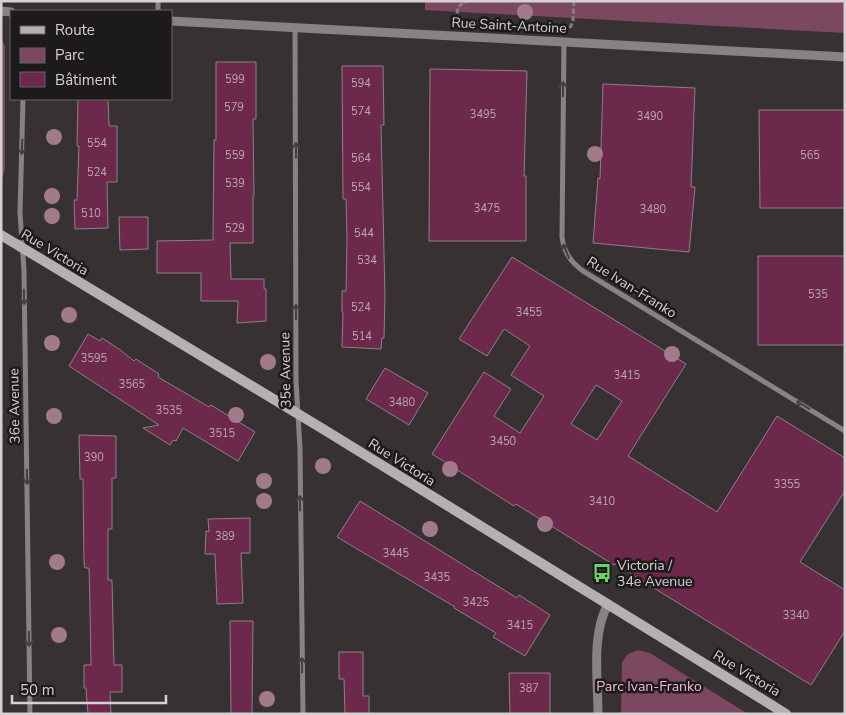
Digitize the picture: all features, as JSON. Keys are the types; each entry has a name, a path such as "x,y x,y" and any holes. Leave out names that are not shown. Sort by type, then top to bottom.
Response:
{"main road":[{"name":"Rue Victoria","path":"1,235 297,413 786,714"}],"street":[{"name":"Rue Saint-Antoine","path":"172,21 845,57"},
{"name":"35e Avenue","path":"295,27 297,413 300,449 303,714"},
{"name":"Rue Ivan-Franko","path":"564,42 562,238 566,254 583,271 845,430"},
{"name":"36e Avenue","path":"23,100 20,208 30,714"},
{"path":"598,714 598,634 600,620 608,604"}],"path":[{"path":"457,14 458,7 464,2 471,1"},
{"path":"573,21 574,1"}],"green space":[{"path":"425,1 845,1 845,33 425,10"},
{"path":"1,38 5,46 5,169 1,183"},
{"name":"Parc Ivan-Franko","path":"638,650 650,653 748,714 621,714 622,662 628,654"}],"building":[{"path":"216,62 256,62 256,119 253,119 253,243 230,243 231,279 264,279 264,289 266,289 266,321 237,323 238,301 201,301 201,273 157,273 157,241 213,240"},
{"path":"342,66 383,66 384,125 381,125 385,295 384,338 382,338 381,349 342,347 342,291 346,291 347,238 346,199 343,199"},
{"path":"430,69 527,71 524,176 526,176 526,241 429,241"},
{"path":"603,84 695,88 691,187 695,187 689,252 593,243 598,178 600,179"},
{"path":"78,100 108,100 109,126 117,126 117,182 107,182 108,228 75,229 74,200 77,200 79,146 77,146"},
{"path":"759,110 845,110 845,208 760,208"},
{"path":"119,217 148,217 148,249 120,250"},
{"path":"758,256 845,256 845,345 758,345"},
{"path":"512,257 686,364 628,456 717,512 777,416 845,458 845,491 800,562 845,590 845,631 811,685 516,504 514,506 432,454 484,372 511,389 494,416 520,433 544,396 511,375 530,346 504,329 487,356 459,339","holes":["596,385 622,401 597,440 571,424"]},
{"path":"88,334 100,341 102,338 134,361 136,359 159,374 158,377 209,407 211,405 255,432 238,461 183,428 176,441 173,440 170,445 143,428 159,425 69,366"},
{"path":"385,368 428,393 409,425 366,399"},
{"path":"79,435 116,436 116,478 112,478 112,529 108,529 108,580 112,580 114,665 122,665 122,692 110,692 111,714 88,714 86,688 84,688 84,665 91,665 90,609 89,568 85,568 84,562 83,479 80,479"},
{"path":"360,501 517,598 519,595 550,615 525,656 493,637 496,633 455,607 337,537"},
{"path":"250,518 250,553 241,553 243,603 217,604 215,554 205,554 206,531 209,532 208,519"},
{"path":"230,621 253,621 252,714 231,714"},
{"path":"339,652 363,652 363,696 369,696 369,714 345,714 344,679 339,679"},
{"path":"509,673 550,673 550,714 510,714"}],"place":[{"name":"Victoria / 34e Avenue","path":"602,573"}]}
